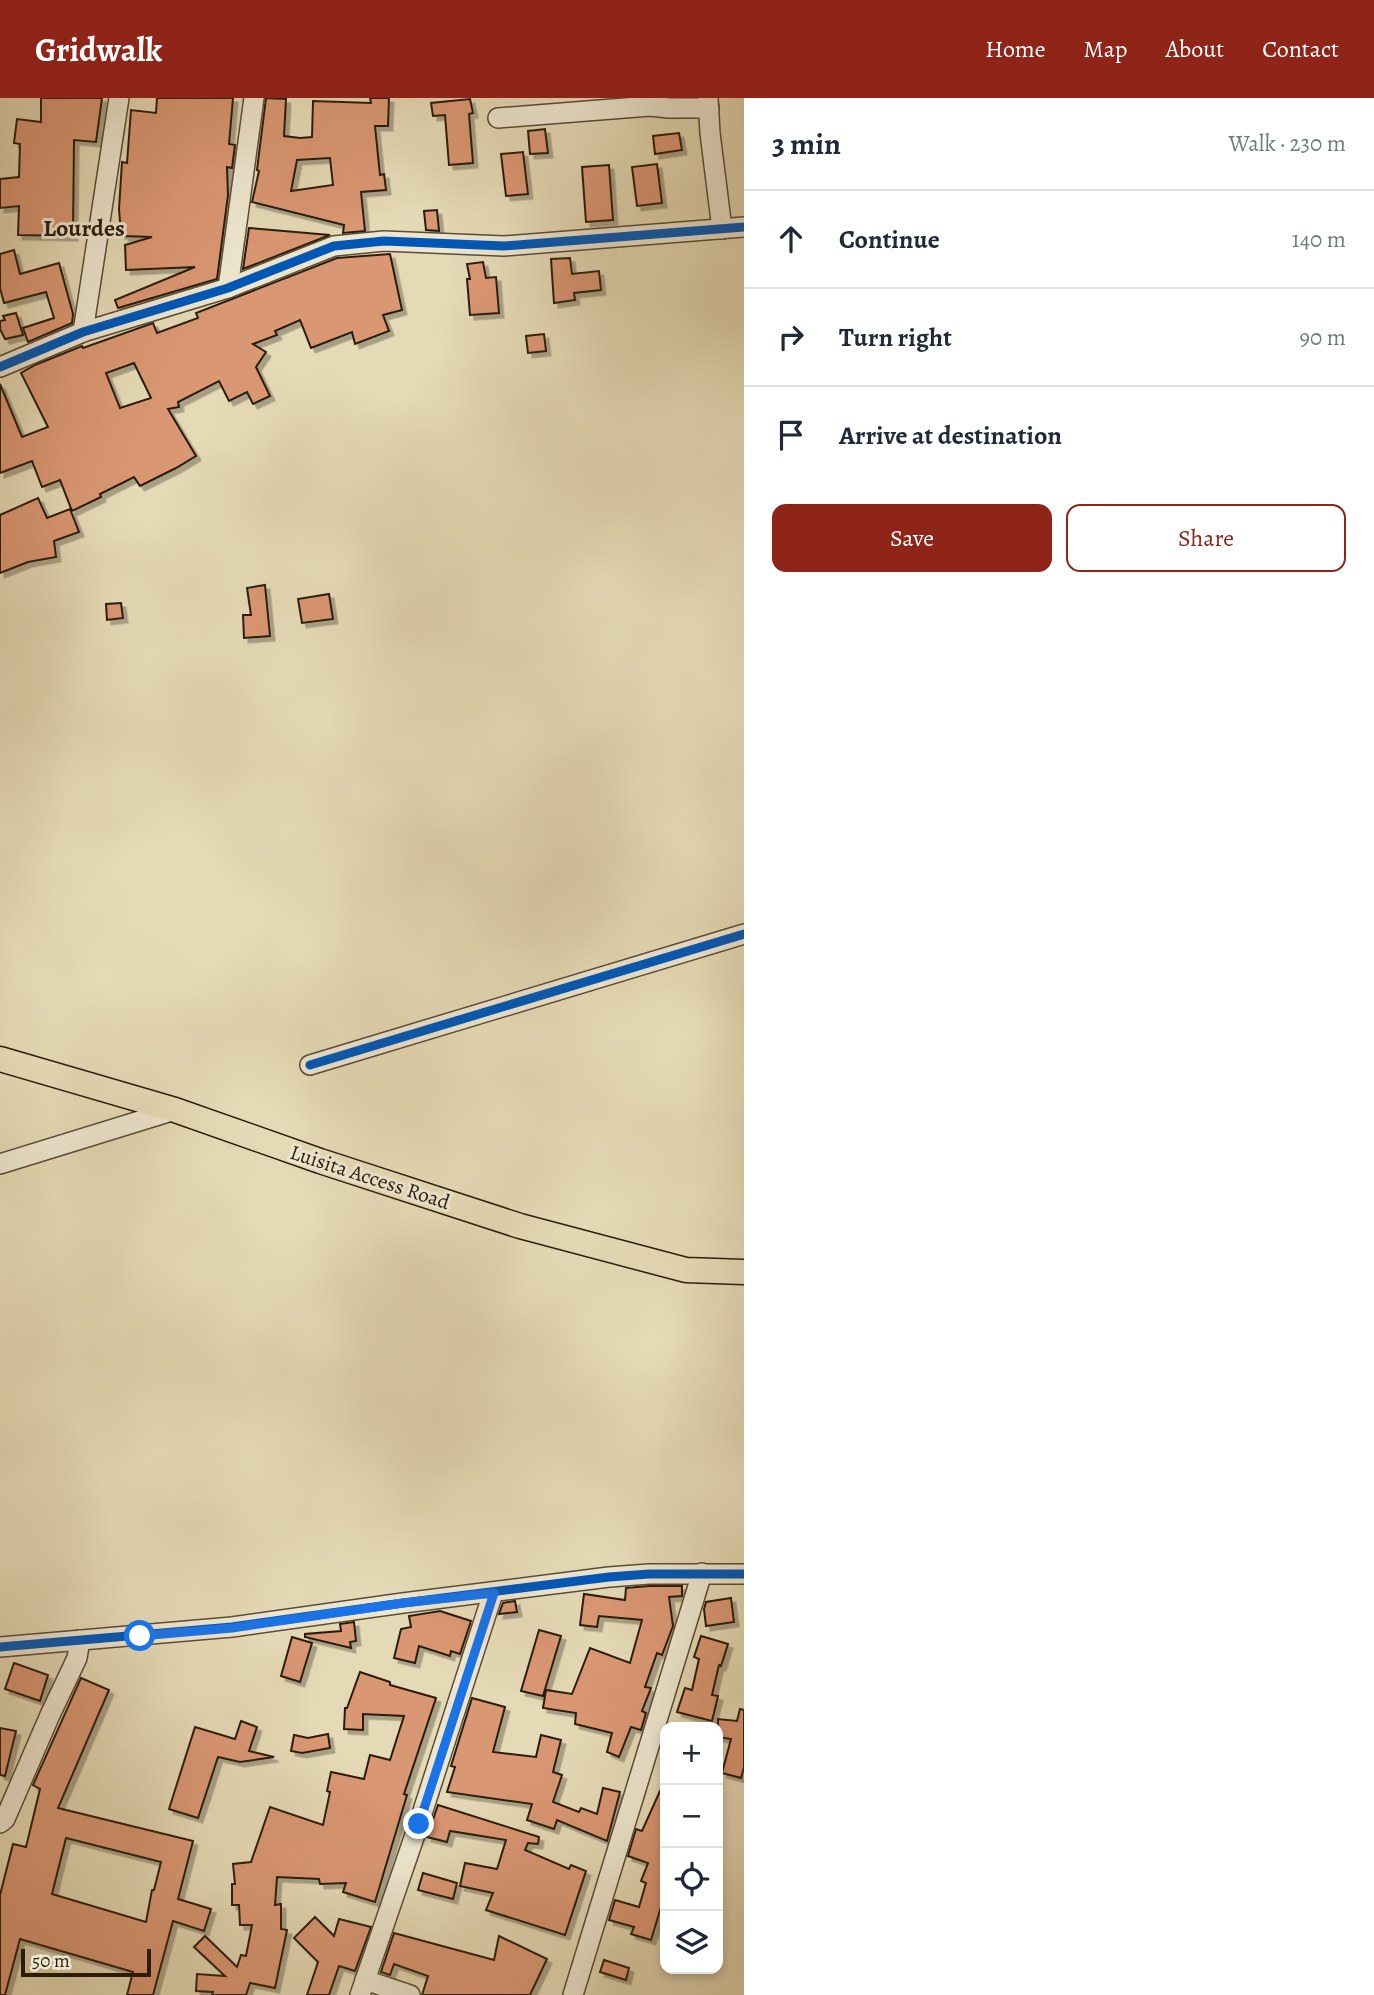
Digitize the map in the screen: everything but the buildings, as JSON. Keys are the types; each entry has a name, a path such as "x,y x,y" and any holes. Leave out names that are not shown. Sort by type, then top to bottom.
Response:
{"main road":[{"name":"Luisita Access Road","path":"0,1059 175,1110 520,1226 686,1270 744,1272"}],"street":[{"path":"83,332 119,98"},
{"path":"228,288 254,98"},
{"path":"498,118 650,106 669,108 709,103 722,229"},
{"path":"0,367 83,332 228,288 334,246 384,241 504,246 744,228"},
{"path":"310,1065 744,934"},
{"path":"0,1164 175,1110"},
{"path":"573,1995 702,1573"},
{"path":"0,1647 232,1628 610,1577 649,1574 744,1574"},
{"path":"410,1995 362,1988 494,1593"},
{"path":"0,1823 5,1819 77,1658 80,1640"}],"cycle path":[{"path":"0,367 83,332 228,288 334,246 384,241 504,246 744,227"},
{"path":"310,1065 744,934"},
{"path":"0,1647 232,1627 609,1577 649,1574 744,1574"}],"district":[{"name":"Lourdes","path":"84,228"}],"route":[{"path":"140,1636 232,1628 403,1603 494,1593 419,1824"}]}
